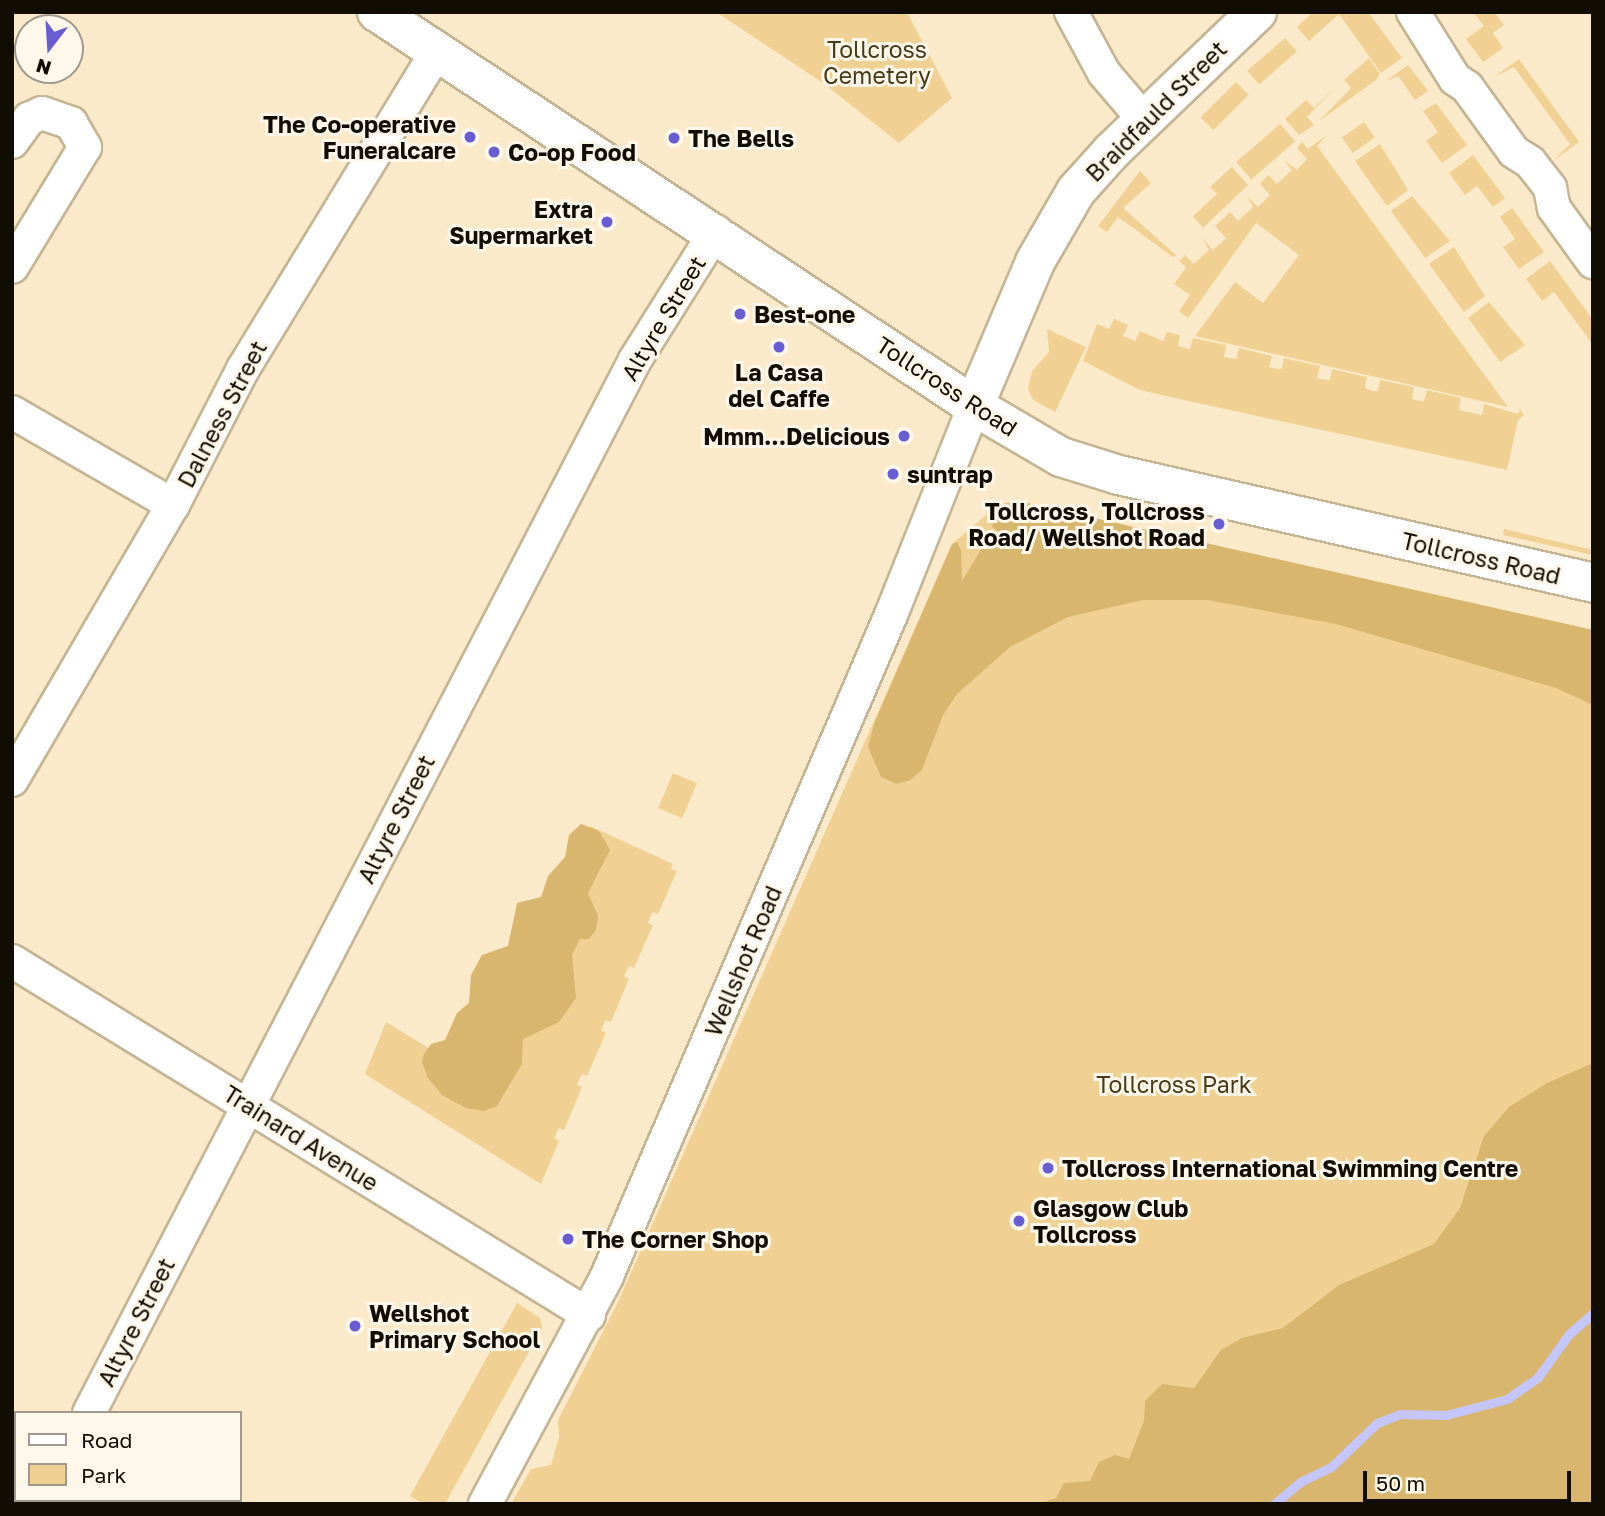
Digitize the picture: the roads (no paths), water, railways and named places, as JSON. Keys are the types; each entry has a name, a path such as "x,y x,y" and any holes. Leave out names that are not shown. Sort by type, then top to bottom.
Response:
{"street":[{"name":"Tollcross Road","path":"377,12 716,231 974,406 1039,446 1095,469 1593,583"},
{"path":"1071,12 1104,73 1144,120"},
{"name":"Braidfauld Street","path":"974,406 1047,238 1076,191 1144,120 1257,12"},
{"path":"1413,12 1455,79 1467,87 1514,152 1530,162 1550,188 1554,208 1593,262"},
{"name":"Dalness Street","path":"12,780 173,505 243,369 437,51"},
{"path":"12,142 29,119 41,113 71,123 85,147 22,227 12,267"},
{"name":"Altyre Street","path":"90,1411 635,360 716,231"},
{"name":"Wellshot Road","path":"485,1504 589,1315 891,615 974,406"},
{"path":"12,412 173,505"},
{"name":"Trainard Avenue","path":"12,961 589,1315"}],"waterway":[{"path":"1274,1504 1300,1482 1331,1467 1377,1423 1400,1414 1446,1415 1507,1399 1538,1377 1569,1334 1593,1313"}],"place":[{"name":"The Co-operative Funeralcare","path":"470,137"},
{"name":"The Bells","path":"674,138"},
{"name":"Co-op Food","path":"494,152"},
{"name":"Extra Supermarket","path":"607,222"},
{"name":"Best-one","path":"740,314"},
{"name":"La Casa del Caffe","path":"779,347"},
{"name":"Mmm...Delicious","path":"904,436"},
{"name":"suntrap","path":"893,474"},
{"name":"Tollcross, Tollcross Road/ Wellshot Road","path":"1219,524"},
{"name":"Tollcross International Swimming Centre","path":"1048,1168"},
{"name":"Glasgow Club Tollcross","path":"1019,1221"},
{"name":"The Corner Shop","path":"568,1239"},
{"name":"Wellshot Primary School","path":"355,1326"}],"park label":[{"name":"Tollcross Cemetery","path":"877,62"},
{"name":"Tollcross Park","path":"1174,1084"}]}
